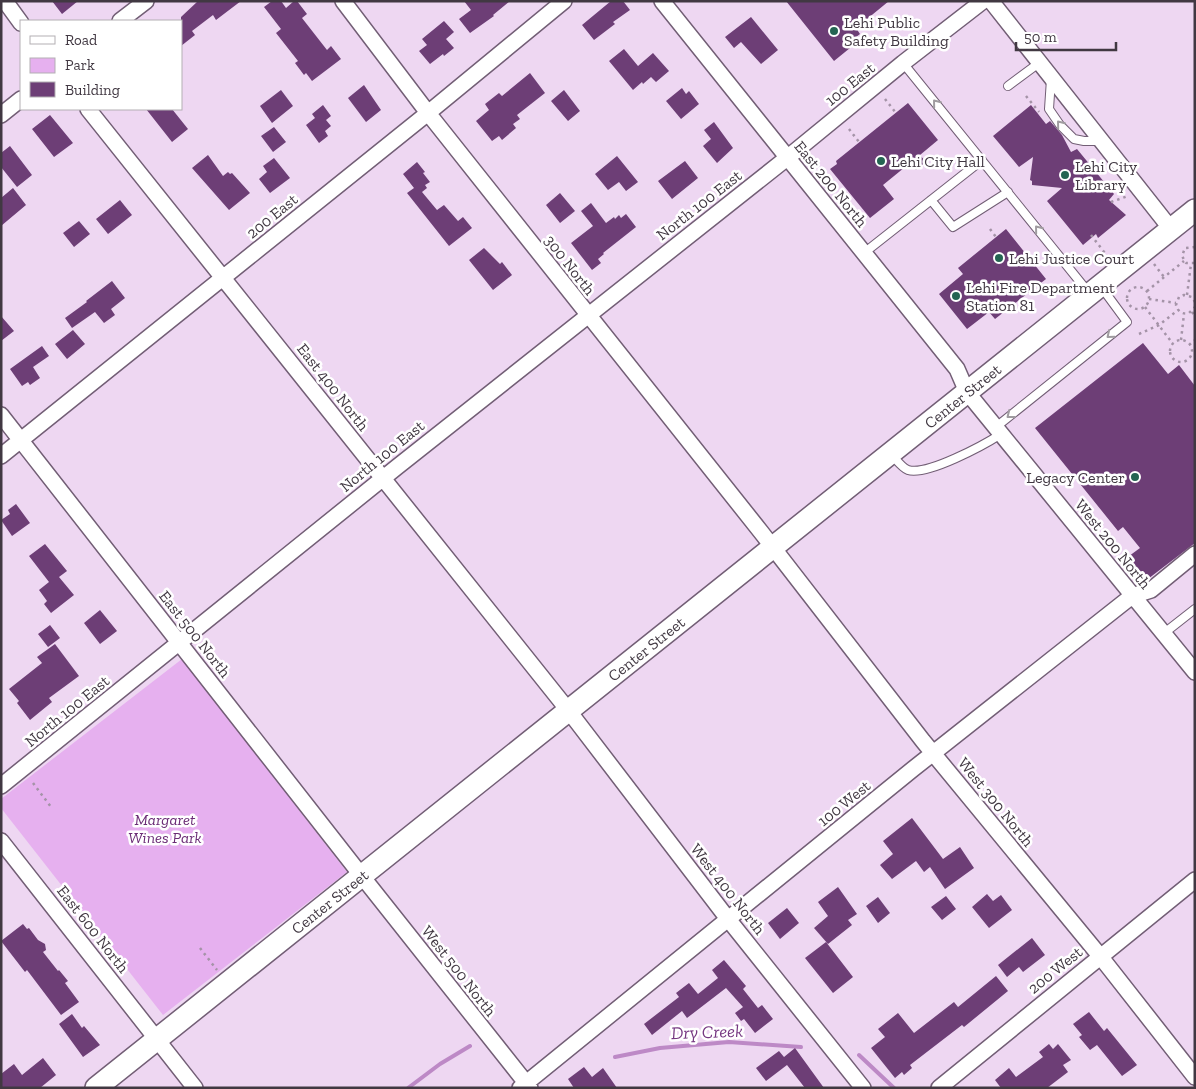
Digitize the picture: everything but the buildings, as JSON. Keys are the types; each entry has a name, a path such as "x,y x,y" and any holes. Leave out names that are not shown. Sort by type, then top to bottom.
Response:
{"street":[{"path":"5,1 20,22"},
{"path":"121,20 146,1"},
{"name":"300 North","path":"343,1 428,113 772,548"},
{"name":"200 East","path":"1,456 428,113 564,1"},
{"name":"East 200 North","path":"662,1 957,369 967,392"},
{"name":"100 East","path":"787,158 903,63 983,1"},
{"path":"991,1 1171,229"},
{"path":"1,115 20,100"},
{"name":"East 400 North","path":"89,110 568,710"},
{"name":"North 100 East","path":"1,786 382,478 787,158"},
{"name":"Center Street","path":"96,1088 360,875 1195,210"},
{"name":"West 200 North","path":"967,392 1195,672"},
{"name":"East 500 North","path":"1,415 360,875"},
{"name":"West 300 North","path":"772,548 933,753 1100,956 1195,1077"},
{"name":"100 West","path":"526,1086 933,753 1132,596 1151,590 1195,554"},
{"name":"West 400 North","path":"568,710 728,919 864,1088"},
{"name":"East 600 North","path":"1,841 195,1088"},
{"name":"West 500 North","path":"360,875 526,1086"},
{"name":"200 West","path":"939,1088 1195,880"}],"lane":[{"path":"890,454 906,469 920,471 932,468 986,444 998,430 1127,322 1008,192 903,63"},
{"path":"1008,86 1039,63"},
{"path":"1051,77 1049,109 1060,125 1074,139 1102,141"},
{"path":"864,253 982,160"},
{"path":"931,200 953,227 1008,192"},
{"path":"1163,634 1195,609"}],"path":[{"path":"1026,96 1042,115"},
{"path":"885,99 896,113"},
{"path":"849,128 859,142"},
{"path":"1111,202 1128,196"},
{"path":"990,229 996,237"},
{"path":"1091,235 1108,257"},
{"path":"1184,262 1183,250 1188,247 1195,248"},
{"path":"1152,262 1164,277"},
{"path":"1147,291 1184,262 1193,264 1187,294"},
{"path":"1141,287 1147,291 1149,299 1145,307 1138,309 1131,306 1127,296 1134,288 1141,287"},
{"path":"1187,294 1195,302"},
{"path":"1176,302 1181,296 1187,294"},
{"path":"1149,299 1176,302"},
{"path":"1176,302 1178,310 1184,314 1192,312 1195,307"},
{"path":"1145,307 1173,344"},
{"path":"1139,334 1159,325 1178,310"},
{"path":"1192,312 1195,316"},
{"path":"1181,340 1184,314"},
{"path":"1181,340 1173,344 1170,353 1174,359 1180,362 1187,360 1191,354 1189,344"},
{"path":"1181,340 1189,344"},
{"path":"1189,344 1195,340"},
{"path":"33,783 51,807"},
{"path":"200,948 216,970"}],"green space":[{"name":"Margaret Wines Park","path":"182,659 347,872 163,1015 1,808 1,799"}],"waterway":[{"name":"Dry Creek","path":"615,1057 660,1048 729,1042 801,1047"},
{"name":"Dry Creek","path":"408,1088 440,1064 470,1046"},
{"name":"Dry Creek","path":"859,1055 894,1088"}],"place":[{"name":"Lehi Public Safety Building","path":"834,31"},
{"name":"Lehi City Hall","path":"881,161"},
{"name":"Lehi City Library","path":"1065,175"},
{"name":"Lehi Justice Court","path":"999,258"},
{"name":"Lehi Fire Department Station 81","path":"956,296"},
{"name":"Legacy Center","path":"1135,477"}]}
